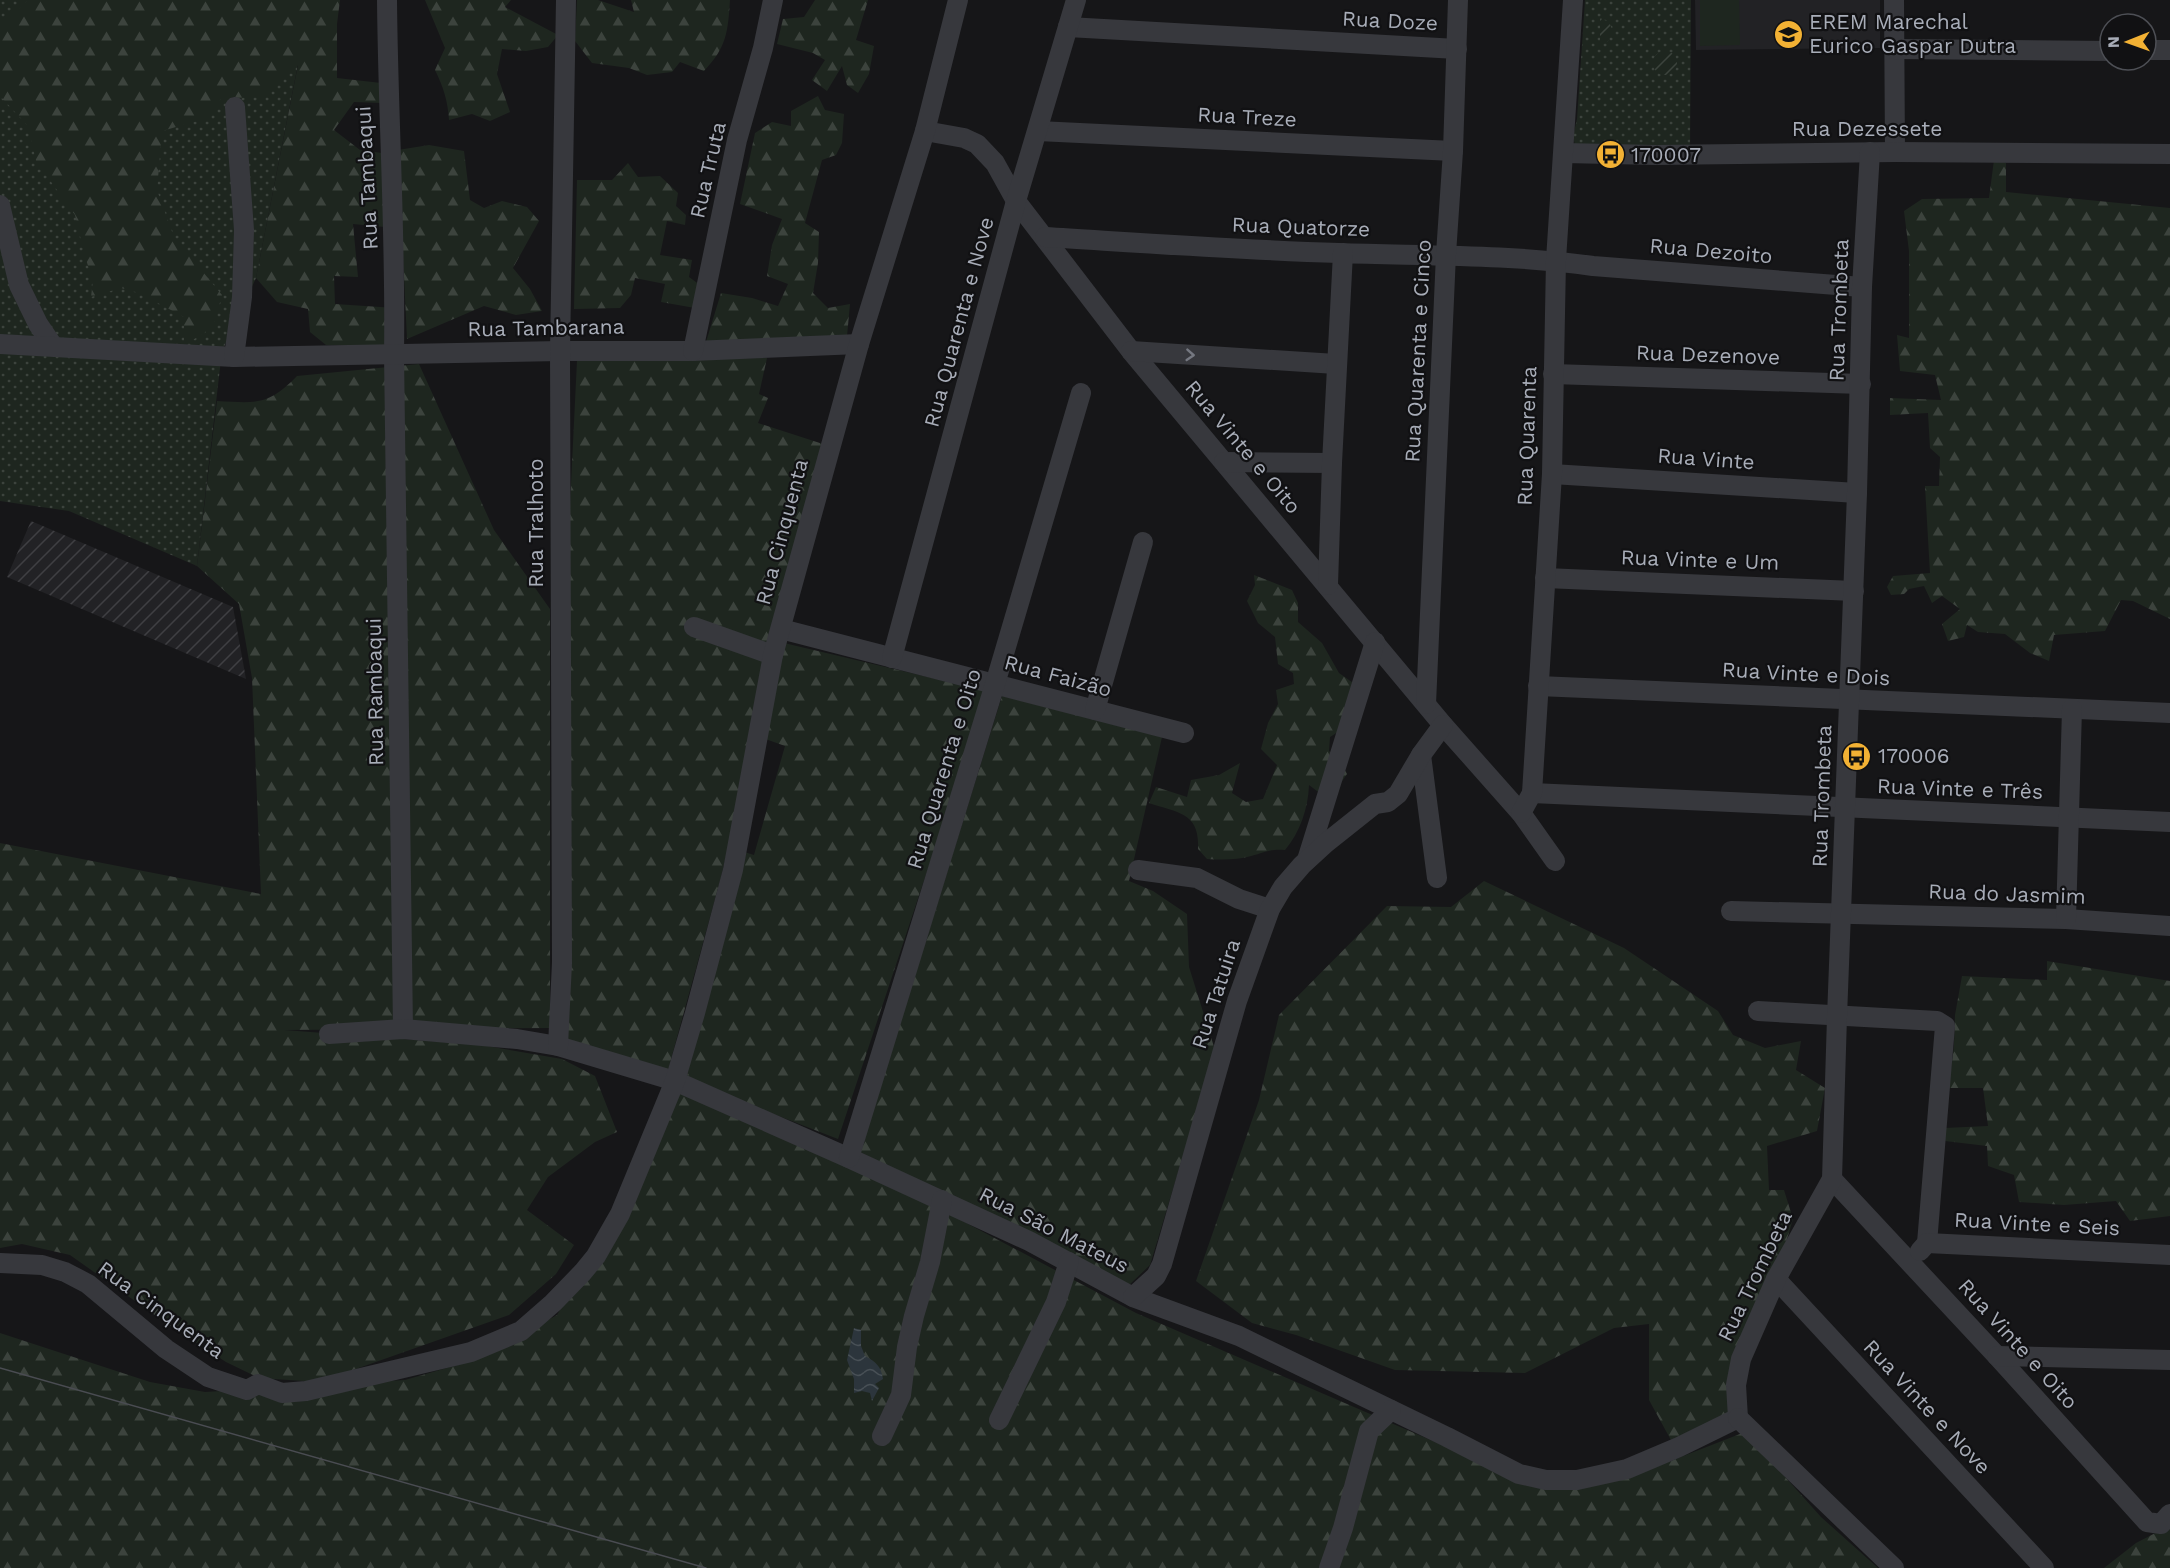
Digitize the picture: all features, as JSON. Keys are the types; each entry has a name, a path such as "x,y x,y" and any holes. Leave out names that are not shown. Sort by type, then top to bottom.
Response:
{"street":[{"name":"Rua Tambaqui","path":"387,0 388,92 396,270 394,354"},
{"name":"Rua Tralhoto","path":"558,1046 562,963 560,351 566,0"},
{"name":"Rua Truta","path":"693,351 737,140 763,48 773,0"},
{"name":"Rua Cinquenta","path":"0,1263 42,1265 65,1272 88,1284 166,1349 208,1377 247,1390 258,1383 282,1393 306,1391 471,1352 521,1331 553,1304 596,1256 626,1200 675,1081 733,870 773,655 859,344 925,131 958,0"},
{"name":"Rua Quarenta e Nove","path":"892,658 1016,201 1076,0"},
{"name":"Rua Quarenta e Cinco","path":"1426,704 1446,254 1454,151 1458,0"},
{"name":"Rua Quarenta","path":"1521,813 1532,793 1552,474 1556,260 1573,0"},
{"path":"1894,0 1895,152"},
{"name":"Rua Doze","path":"1068,27 1457,49"},
{"path":"1894,49 2098,51"},
{"path":"234,357 242,297 244,230 235,107"},
{"name":"Rua Vinte e Oito","path":"925,131 964,138 977,144 996,163 1016,201 1131,351 1443,725 1521,813"},
{"name":"Rua Treze","path":"1038,131 1454,151"},
{"name":"Rua Dezessete","path":"1564,153 1656,155 1895,152 2170,154"},
{"name":"Rua Trombeta","path":"1738,1418 1738,1370 1776,1279 1832,1179 1861,384 1862,287 1870,153"},
{"path":"0,205 19,285 38,324 53,346"},
{"name":"Rua Quatorze","path":"1045,237 1240,250 1446,254 1556,260"},
{"path":"1328,585 1336,364 1343,253"},
{"name":"Rua Dezoito","path":"1556,260 1593,266 1862,287"},
{"name":"Rua Tambarana","path":"0,344 234,357 693,351 859,344"},
{"path":"1131,351 1336,364"},
{"name":"Rua Rambaqui","path":"394,354 403,1029"},
{"name":"Rua Dezenove","path":"1553,374 1861,384"},
{"name":"Rua Quarenta e Oito","path":"849,1158 995,684 1081,393"},
{"path":"1224,462 1332,463"},
{"name":"Rua Vinte","path":"1552,474 1857,493"},
{"path":"1095,710 1143,542"},
{"name":"Rua Vinte e Um","path":"1545,578 1854,591"},
{"path":"694,627 773,655"},
{"name":"Rua Faizão","path":"781,629 1184,733"},
{"path":"1306,861 1376,642"},
{"name":"Rua Vinte e Dois","path":"1538,686 2170,713"},
{"path":"2066,919 2072,709"},
{"name":"Rua Tatuira","path":"1133,1297 1156,1275 1162,1264 1237,1000 1270,909 1283,887 1326,843 1375,804 1393,800 1443,725"},
{"path":"1421,755 1437,878"},
{"name":"Rua Vinte e Três","path":"1532,793 2170,822"},
{"path":"1521,813 1555,861"},
{"path":"1138,870 1197,878 1239,899 1270,909"},
{"name":"Rua do Jasmim","path":"1731,911 2066,919 2170,926"},
{"path":"1758,1011 1937,1021 1945,1026 1927,1243"},
{"name":"Rua São Mateus","path":"329,1034 403,1029 467,1033 558,1046 675,1081 1029,1241 1133,1297 1239,1336 1519,1474 1546,1480 1577,1480 1627,1469 1738,1418"},
{"name":"Rua Vinte e Oito","path":"1832,1179 1997,1356 2147,1522 2161,1524 2170,1514"},
{"path":"882,1436 901,1395 907,1347 930,1262 942,1200"},
{"name":"Rua Vinte e Seis","path":"1911,1263 1927,1243 2170,1255"},
{"path":"999,1420 1056,1302 1069,1262"},
{"name":"Rua Vinte e Nove","path":"1776,1279 2044,1568"},
{"path":"1997,1356 2170,1360"},
{"path":"1329,1568 1343,1528 1369,1431 1391,1410"},
{"path":"1738,1418 1894,1568"}],"shaded area":[{"name":"EREM Marechal Eurico Gaspar Dutra","path":"1695,0 1880,0 1880,48 1696,50"},
{"path":"31,521 233,607 246,679 7,577"}],"green space":[{"path":"0,0 302,0 298,64 256,278 222,351 197,566 69,511 0,501"},
{"path":"28,0 340,0 337,24 337,78 381,83 382,103 354,102 334,130 360,150 382,153 385,227 353,224 358,277 334,276 335,304 395,308 385,346 326,345 310,332 308,309 277,302 256,278 298,65 262,97 222,98 204,119 162,131 157,190 174,237 222,295 213,328 184,345 184,317 139,293 121,288 91,297 93,280 75,215 36,161 28,126 0,96 0,21 9,18"},
{"path":"425,0 511,0 505,7 558,35 548,47 526,51 502,49 497,74 510,112 490,121 472,114 449,120 445,94 435,70 445,48"},
{"path":"577,0 598,0 634,12 631,0 730,0 725,38 712,62 704,71 680,62 672,72 647,75 629,68 592,63 575,41"},
{"path":"815,0 868,0 856,40 874,46 869,74 858,93 847,85 842,66 827,91 812,80 825,60 813,53 777,44 783,19 804,17"},
{"path":"1585,0 1691,0 1690,154 1575,145 1573,136 1577,119"},
{"path":"1700,0 1739,0 1740,45 1700,46"},
{"path":"1600,18 1609,22 1612,29 1608,41 1600,46"},
{"path":"1665,51 1670,52 1676,58 1676,68 1670,74 1665,75 1660,74 1654,68 1653,63 1654,58 1660,52"},
{"path":"818,96 825,110 844,114 842,143 836,155 822,160 805,223 819,232 818,263 813,293 828,308 850,304 847,336 706,342 721,293 752,298 778,306 788,284 767,276 772,245 782,219 740,204 755,133 772,122 791,126 791,111"},
{"path":"429,145 464,151 470,200 484,208 502,201 527,207 539,221 513,268 530,289 542,311 516,315 484,306 407,339 398,150"},
{"path":"1994,160 2006,163 2006,192 2170,208 2170,619 2133,601 2121,600 2105,631 2054,635 2049,661 2030,653 2005,634 1978,632 1967,625 1964,637 1948,641 1942,624 1960,609 1942,596 1932,603 1924,586 1909,589 1904,594 1891,595 1887,587 1893,576 1930,573 1925,486 1939,486 1940,457 1930,448 1928,413 1890,415 1890,398 1941,400 1935,375 1900,371 1897,335 1909,338 1909,251 1904,211 1922,199 1989,198"},
{"path":"628,163 638,177 660,176 678,193 676,206 686,215 685,225 667,221 660,255 692,260 689,277 700,285 695,308 661,302 665,284 635,278 631,295 620,308 574,309 577,180 612,180"},
{"path":"767,358 759,394 768,398 758,423 826,445 720,881 668,1070 562,1043 564,629 577,361"},
{"path":"419,364 494,530 550,609 550,1028 284,1030 481,1045 562,1059 595,1076 617,1132 595,1142 548,1177 527,1210 574,1245 556,1274 509,1315 319,1382 259,1378 226,1362 166,1323 70,1255 22,1244 0,1248 0,843 261,894 252,678 239,604 197,566 217,401 252,402 269,398 297,376"},
{"path":"1254,575 1292,590 1298,603 1298,622 1322,643 1339,673 1359,687 1349,725 1330,737 1329,751 1340,761 1347,774 1329,800 1309,785 1302,820 1285,850 1271,850 1235,859 1207,859 1198,849 1198,837 1191,821 1178,812 1149,803 1156,787 1187,797 1191,780 1219,775 1240,763 1232,793 1246,802 1263,799 1277,765 1261,749 1268,723 1278,704 1276,690 1294,684 1293,673 1278,664 1275,637 1258,623 1247,601 1255,585"},
{"path":"784,643 987,691 838,1139 686,1080 738,850 754,855 785,746 760,737"},
{"path":"1002,696 1162,737 1129,881 1153,891 1187,914 1189,967 1215,1050 1150,1265 1127,1287 860,1152"},
{"path":"1484,881 1624,948 1718,1011 1733,1035 1765,1048 1801,1041 1796,1070 1825,1088 1817,1131 1767,1146 1769,1190 1784,1190 1793,1219 1734,1417 1672,1442 1649,1400 1649,1324 1614,1328 1525,1373 1395,1370 1296,1335 1252,1323 1196,1281 1259,1100 1279,1015 1387,906 1451,907"},
{"path":"2047,961 2170,981 2170,1216 2130,1221 2116,1201 2064,1205 2019,1202 2014,1175 1988,1166 1987,1146 1945,1141 1945,1128 1988,1126 1983,1088 1949,1088 1955,1015 1962,976 2047,980"},
{"path":"675,1081 810,1140 1136,1313 1546,1490 1622,1480 1745,1432 1821,1517 1878,1568 0,1568 0,1333 150,1382 205,1392 405,1380 478,1359 557,1315 626,1199"},
{"path":"2170,1523 2170,1568 2104,1568 2136,1543 2167,1527"}],"water":[{"path":"854,1328 861,1330 861,1346 865,1356 877,1365 883,1379 875,1384 879,1388 872,1401 870,1393 862,1391 854,1393 854,1379 847,1360"}],"tram line":[{"path":"0,1368 706,1568"}],"place":[{"name":"EREM Marechal Eurico Gaspar Dutra","path":"1788,34"},
{"name":"170007","path":"1610,155"},
{"name":"170006","path":"1857,756"}]}
